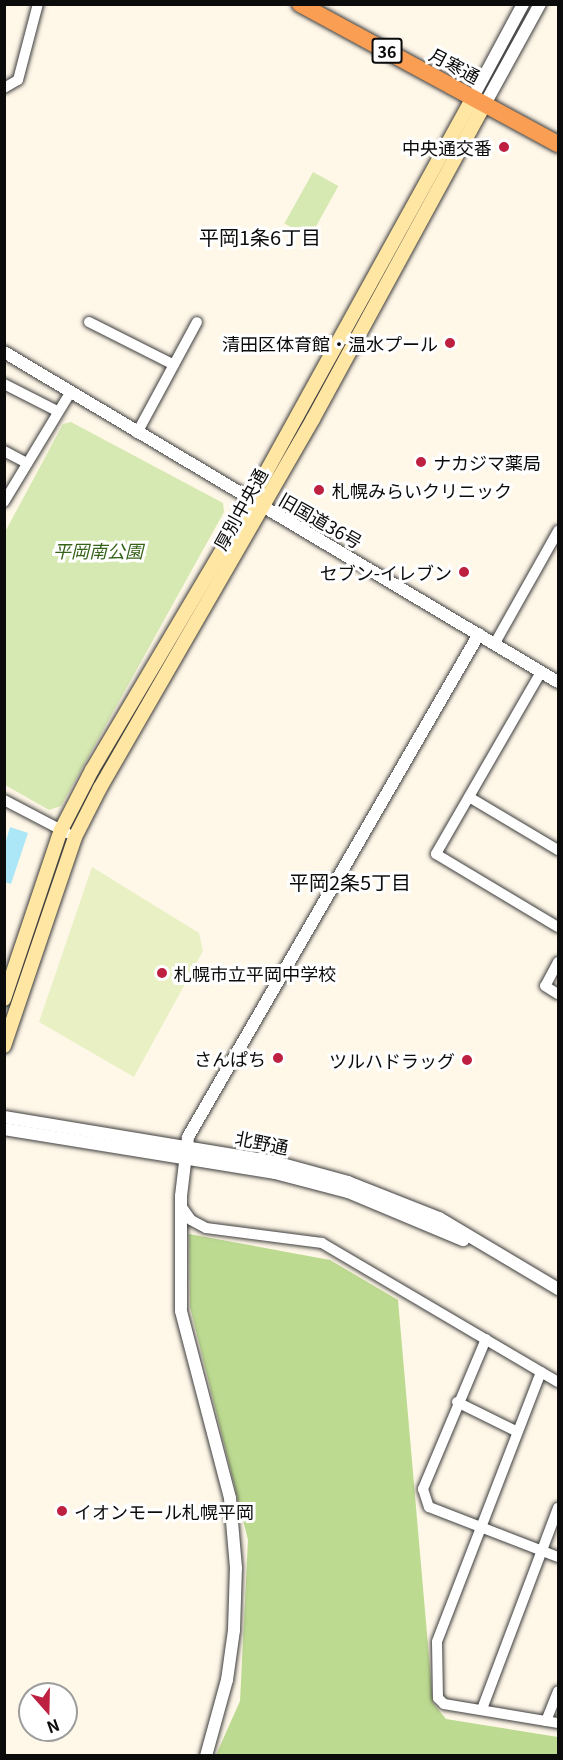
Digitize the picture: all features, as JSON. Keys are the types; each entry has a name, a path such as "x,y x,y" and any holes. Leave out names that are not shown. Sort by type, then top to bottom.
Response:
{"highway":[{"name":"月寒通","path":"300,4 558,144"}],"main road":[{"name":"厚別中央通","path":"4,1046 75,837 479,101"},
{"name":"厚別中央通","path":"4,999 62,830 92,770 257,503"}],"street":[{"path":"4,88 18,80 38,4"},
{"name":"厚別中央通","path":"479,101 523,4"},
{"name":"厚別中央通","path":"479,101 540,4"},
{"path":"89,322 174,365"},
{"path":"137,433 197,322"},
{"name":"旧国道36号","path":"4,352 558,682"},
{"path":"4,384 57,411"},
{"path":"4,502 70,393"},
{"path":"4,451 27,463"},
{"path":"495,644 558,531"},
{"path":"206,1755 228,1674 237,1596 230,1498 181,1311 182,1207 188,1137 479,634"},
{"path":"541,672 436,854 558,927"},
{"path":"469,797 558,850"},
{"path":"4,800 75,837"},
{"path":"558,962 545,986 558,994"},
{"name":"北野通","path":"4,1117 186,1153"},
{"name":"北野通","path":"4,1129 274,1162 348,1182 439,1218 558,1289"},
{"path":"182,1207 191,1220 206,1228 322,1244 558,1382"},
{"path":"486,1339 457,1402 423,1488 429,1507 558,1557"},
{"path":"541,1372 516,1431 437,1642 438,1698 444,1704 558,1723"},
{"path":"457,1402 516,1431"},
{"path":"482,1709 558,1508"},
{"path":"546,1721 558,1691"}],"green space":[{"path":"313,172 338,186 310,238 284,224"},
{"name":"平岡南公園","path":"71,422 223,503 224,512 61,806 49,810 5,785 5,532 63,424"},
{"path":"92,867 199,933 203,951 134,1077 39,1022"},
{"path":"189,1234 330,1260 398,1300 433,1703 446,1719 558,1737 558,1755 216,1755 240,1701 248,1540 190,1307"}],"water":[{"path":"10,827 28,833 11,884 4,882 5,844"}],"place":[{"name":"中央通交番","path":"504,147"},
{"name":"清田区体育館・温水プール","path":"450,343"},
{"name":"ナカジマ薬局","path":"421,462"},
{"name":"札幌みらいクリニック","path":"319,490"},
{"name":"セブン-イレブン","path":"464,572"},
{"name":"札幌市立平岡中学校","path":"162,973"},
{"name":"さんぱち","path":"278,1058"},
{"name":"ツルハドラッグ","path":"467,1060"},
{"name":"イオンモール札幌平岡","path":"62,1511"}],"district":[{"name":"平岡1条6丁目","path":"260,236"},
{"name":"平岡2条5丁目","path":"350,881"}]}
